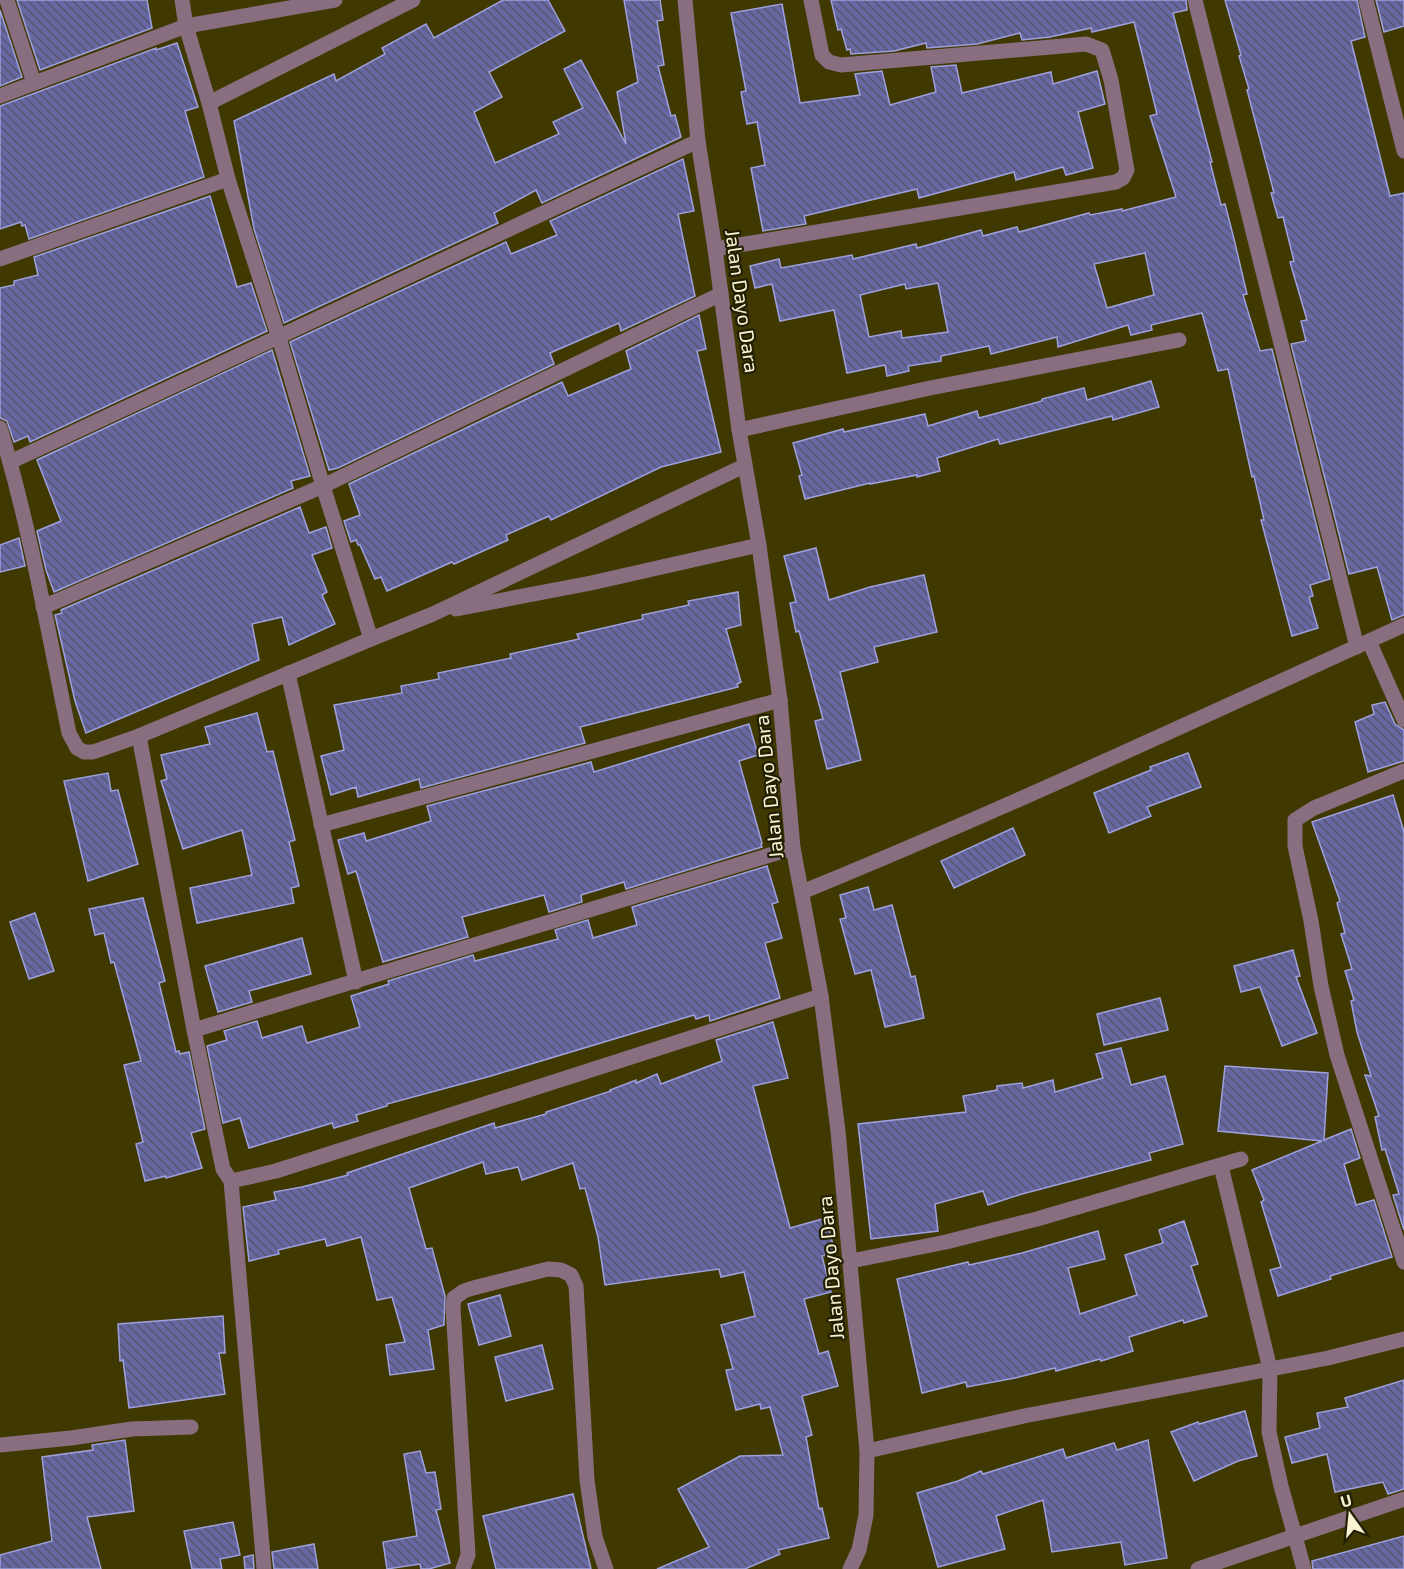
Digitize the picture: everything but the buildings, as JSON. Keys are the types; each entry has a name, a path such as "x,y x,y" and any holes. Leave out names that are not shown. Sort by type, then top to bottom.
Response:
{"street":[{"path":"7,0 34,83"},
{"path":"182,0 186,26 228,178 371,639"},
{"path":"0,96 186,26 335,0"},
{"path":"209,103 413,0"},
{"name":"Jalan Dayo Dara","path":"685,0 698,141 780,700 793,848 821,996 838,1131 867,1451 863,1533 859,1550 850,1569"},
{"path":"715,249 1116,182 1123,178 1127,170 1112,80 1102,50 1086,44 841,65 829,63 822,55 811,0"},
{"path":"1195,0 1363,644 1404,720"},
{"path":"1366,0 1404,151"},
{"path":"10,462 698,141"},
{"path":"0,259 228,178"},
{"path":"43,607 323,486 721,294"},
{"path":"739,430 930,388 1179,340"},
{"path":"0,428 43,607 69,733 77,748 84,752 93,752 139,736 433,614 744,466"},
{"path":"433,614 591,583 759,545"},
{"path":"802,892 1016,803 1404,626"},
{"path":"288,673 356,982"},
{"path":"321,825 780,700"},
{"path":"139,736 194,1030 223,1170 231,1181 264,1569"},
{"path":"1404,771 1314,808 1295,820 1295,846 1311,921 1321,986 1337,1055 1404,1262"},
{"path":"194,1030 793,848"},
{"path":"231,1181 276,1171 821,996"},
{"path":"851,1261 992,1231 1241,1159"},
{"path":"1221,1166 1270,1369 1269,1432 1304,1569"},
{"path":"463,1569 468,1555 454,1298 473,1288 548,1269 566,1272 574,1280 576,1286 587,1480 597,1547 606,1569"},
{"path":"867,1451 1024,1416 1328,1358 1404,1339"},
{"path":"0,1445 132,1430 190,1427"},
{"path":"1198,1569 1404,1499"}]}
